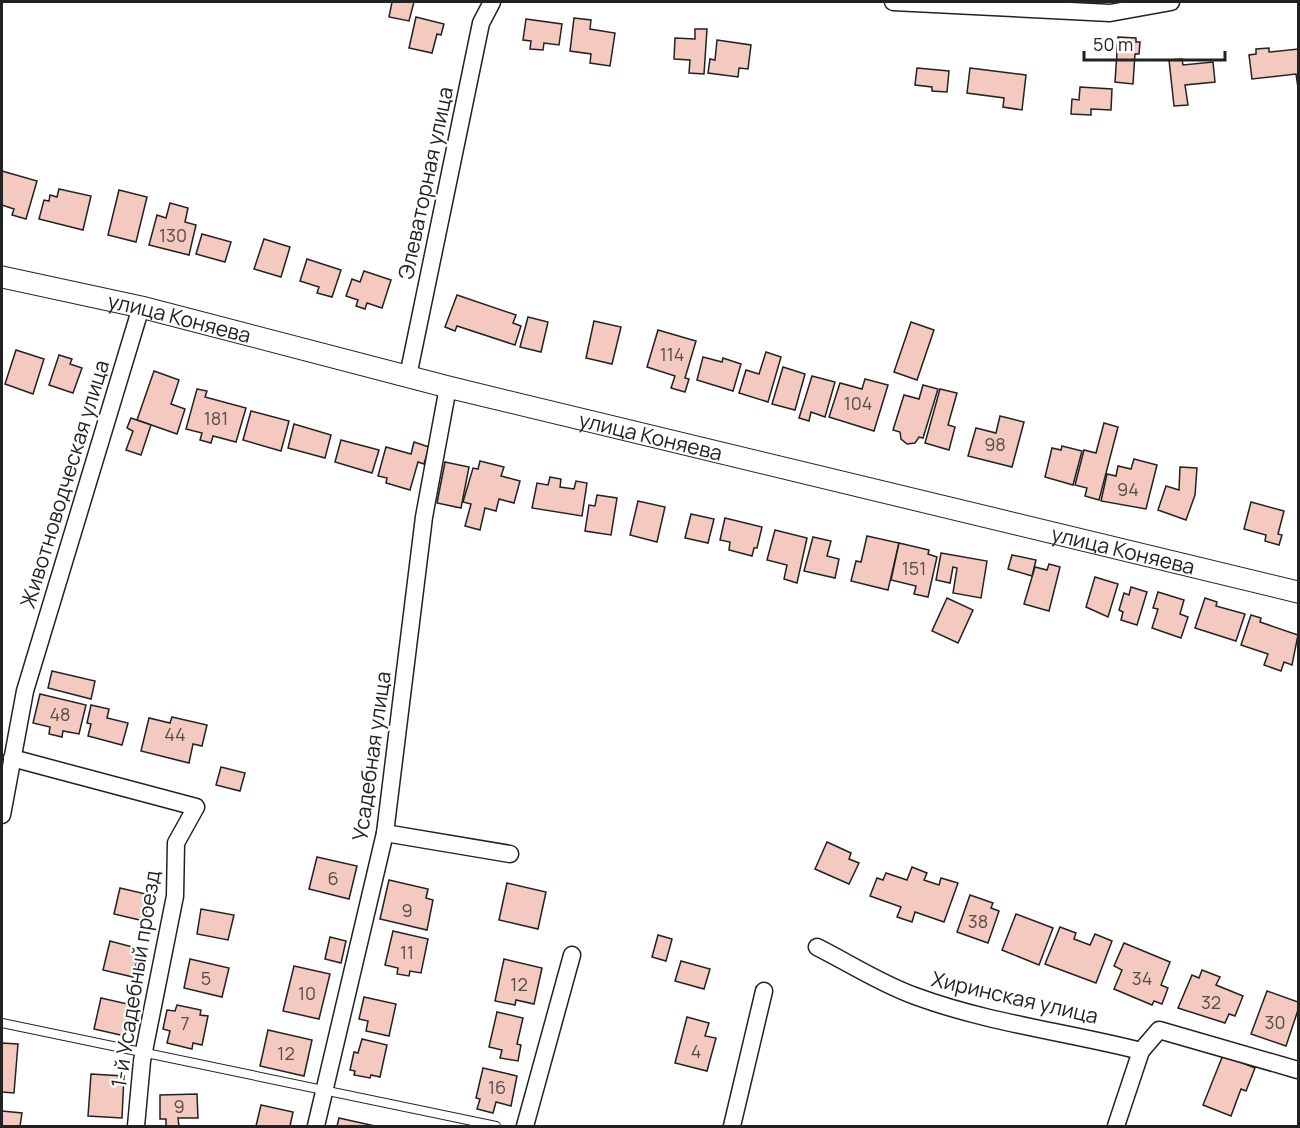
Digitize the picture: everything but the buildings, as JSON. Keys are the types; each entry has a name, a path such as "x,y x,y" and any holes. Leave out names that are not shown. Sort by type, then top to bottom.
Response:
{"street":[{"name":"Элеваторная улица","path":"408,376 481,23 492,2"},
{"path":"893,2 1110,13 1171,2"},
{"name":"улица Коняева","path":"2,277 141,307 448,387 1299,592"},
{"name":"Животноводческая улица","path":"2,815 25,691 141,307"},
{"name":"Усадебная улица","path":"316,1126 385,833 424,517 448,387"},
{"name":"1-й Усадебный проезд","path":"12,758 196,807 176,843 175,896 144,1052 136,1126"},
{"path":"385,833 510,854"},
{"name":"Хиринская улица","path":"817,947 914,996 1027,1027 1083,1036 1141,1051"},
{"path":"525,1126 572,955"},
{"path":"732,1126 764,990"},
{"path":"1116,1126 1141,1051 1159,1030 1299,1070"}],"lane":[{"path":"2,1023 324,1092 496,1126"}]}
